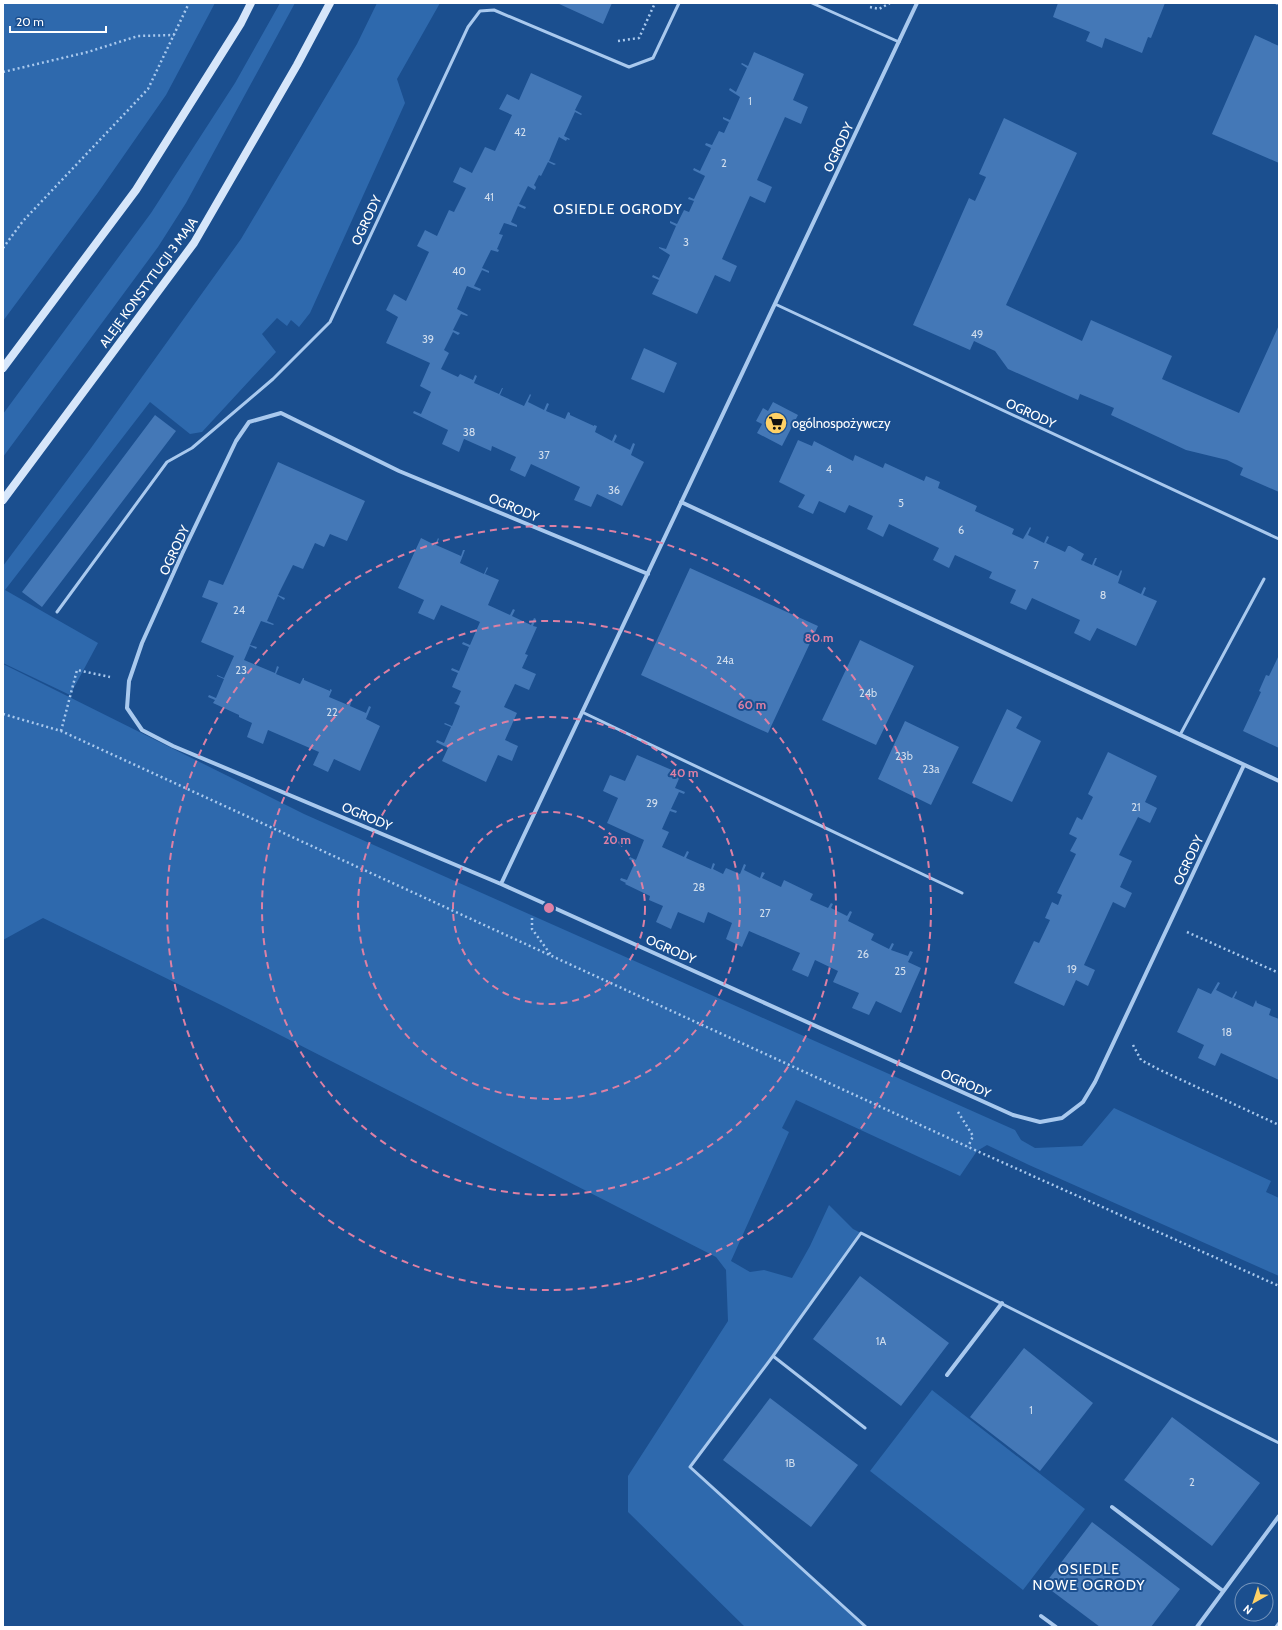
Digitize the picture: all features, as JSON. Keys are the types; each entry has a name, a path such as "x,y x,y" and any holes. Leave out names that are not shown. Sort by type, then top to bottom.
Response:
{"main road":[{"path":"3,368 136,190 241,23 251,3"},
{"name":"ALEJE KONSTYTUCJI 3 MAJA","path":"3,500 194,243 298,65 330,3"}],"street":[{"name":"OGRODY","path":"501,884 917,3"},
{"name":"OGRODY","path":"648,574 399,471 281,413 249,422 236,441 142,643 129,681 127,708 142,730 173,746 501,884 958,1090 1013,1114 1040,1122 1062,1118 1083,1102 1096,1082 1244,765"},
{"path":"681,502 1279,781"},
{"path":"947,1375 1002,1303"},
{"path":"1112,1507 1223,1591"},
{"path":"1197,1627 1279,1516"},
{"path":"1041,1616 1056,1627"}],"lane":[{"name":"OGRODY","path":"57,612 167,462 192,448 267,384 330,322 468,27 480,12 494,10 629,67 653,58 679,3"},
{"path":"812,3 899,42"},
{"name":"OGRODY","path":"775,304 1279,540"},
{"path":"1180,735 1264,579"},
{"path":"582,712 962,893"},
{"path":"866,1627 690,1467 773,1356 861,1233 1279,1443"},
{"path":"773,1356 865,1428"},
{"path":"1276,1627 1279,1623"}],"path":[{"path":"3,248 23,221 148,89 189,3"},
{"path":"613,41 639,38 655,3"},
{"path":"866,6 879,9 890,3"},
{"path":"3,72 88,52 138,36 174,35"},
{"path":"61,731 77,670 129,681"},
{"path":"3,714 61,731 968,1147 1279,1286"},
{"path":"532,898 532,929 551,955"},
{"path":"1185,931 1279,974"},
{"path":"1136,1038 1133,1045 1142,1060 1160,1070 1279,1125"},
{"path":"958,1090 953,1103 973,1136 968,1147"}],"shaded area":[{"path":"3,3 215,3 166,95 97,194 3,321"},
{"path":"280,3 295,3 186,203 158,247 3,457 3,414 151,213 235,83"},
{"path":"377,3 440,3 397,79 405,103 310,313 299,327 291,320 287,326 277,318 262,334 276,352 202,432 190,434 150,402 5,590 98,643 70,695 3,663 3,566 91,448 241,239 357,44"},
{"path":"3,664 304,814 1015,1130 1021,1140 1035,1148 1082,1146 1114,1108 1271,1181 1266,1192 1279,1198 1279,1276 987,1145 977,1151 960,1176 796,1100 782,1128 789,1132 731,1261 750,1272 764,1270 792,1278 810,1246 829,1205 853,1229 861,1233 690,1467 866,1627 745,1627 628,1512 628,1476 728,1321 726,1270 716,1257 221,1005 43,918 3,940"},
{"path":"932,1390 1085,1509 1023,1590 870,1471"}],"building":[{"path":"557,3 612,3 603,24"},
{"path":"1058,3 1165,3 1151,38 1148,37 1142,53 1105,38 1102,48 1086,41 1090,32 1053,17"},
{"path":"1255,35 1279,46 1279,163 1212,134"},
{"path":"754,52 804,74 793,100 808,107 801,124 785,117 757,180 772,187 765,203 750,196 722,259 737,266 730,282 715,275 697,314 652,294 659,280 652,277 653,275 659,278 670,255 659,247 666,249 676,226 670,223 670,221 677,224 684,210 689,212 694,201 688,199 689,197 694,199 705,176 693,170 694,168 700,171 711,148 705,145 706,143 712,145 719,131 724,133 729,122 723,119 723,117 730,120 740,97 729,90 730,88 736,92 747,68 741,64 742,63 748,66"},
{"path":"531,73 582,96 575,110 582,114 581,115 575,112 564,136 570,139 569,140 567,139 566,141 559,137 549,161 556,164 554,165 548,162 541,176 539,175 534,185 536,187 535,190 528,186 519,204 526,207 525,209 518,206 511,222 517,225 517,227 504,223 499,234 503,235 497,249 499,250 498,252 491,250 482,268 489,271 489,273 482,270 474,286 481,289 480,291 467,286 457,309 468,315 461,314 453,330 460,333 458,335 453,332 444,350 449,353 441,369 458,377 460,374 473,380 475,375 477,376 474,383 499,394 503,388 500,395 524,406 530,394 531,395 528,402 544,410 547,403 549,404 546,411 565,419 568,412 570,415 597,426 595,432 612,441 615,434 617,436 614,442 630,450 633,443 635,444 631,455 644,462 622,506 597,494 591,507 574,500 580,487 531,464 525,477 510,470 516,457 492,446 491,451 464,439 459,452 442,444 448,430 413,413 414,411 421,414 431,392 420,386 430,363 386,343 398,317 386,310 394,294 406,301 429,252 417,246 425,230 437,236 449,210 454,212 466,188 453,182 460,167 472,173 485,147 495,151 512,115 499,109 507,94 519,100"},
{"path":"1004,118 1077,153 1006,305 1082,341 1091,320 1172,356 1162,379 1239,413 1279,325 1279,492 1240,475 1243,468 1227,460 1186,450 1111,415 1114,408 1080,394 1078,400 1008,369 995,351 974,341 970,350 913,325 969,198 975,201 986,177 979,174"},
{"path":"644,348 677,363 664,393 631,379"},
{"name":"ogólnospożywczy","path":"773,402 798,415 782,446 757,433 762,424 756,421 763,408 768,411"},
{"path":"155,415 176,431 42,607 22,592"},
{"path":"798,440 812,446 814,441 853,461 855,455 883,468 885,463 924,481 926,476 940,482 938,488 977,506 975,511 1014,529 1012,534 1023,539 1030,527 1031,528 1028,535 1044,543 1047,536 1049,537 1046,543 1065,552 1068,546 1070,546 1084,554 1081,560 1092,565 1095,558 1097,558 1094,565 1118,576 1121,570 1118,583 1141,594 1144,587 1146,588 1143,595 1157,601 1136,646 1097,628 1090,641 1074,633 1080,620 1032,598 1026,610 1010,603 1016,590 989,578 992,572 955,555 949,568 933,560 939,548 889,524 883,537 867,529 873,516 849,505 845,513 819,501 813,514 798,507 805,495 779,482"},
{"path":"278,462 365,501 347,541 330,534 324,547 315,543 303,569 293,565 278,595 285,598 284,600 278,596 267,621 274,624 261,621 250,645 257,647 256,649 250,646 244,660 275,673 277,666 279,667 276,674 300,684 304,678 304,680 330,691 330,689 332,690 329,697 348,705 350,698 352,699 350,706 366,713 369,706 371,707 366,719 380,726 360,771 334,759 328,772 313,765 319,752 268,730 263,744 247,737 252,723 213,703 215,700 208,697 209,695 216,698 224,679 217,675 224,678 234,656 201,642 218,603 202,597 209,580 223,585"},
{"path":"421,538 435,545 438,538 439,539 436,545 461,556 463,550 465,550 460,563 484,574 487,567 488,568 485,574 499,580 488,605 510,615 513,609 515,610 512,616 531,625 534,618 536,619 533,626 537,627 525,654 528,655 522,668 536,674 529,690 515,684 504,707 517,713 505,740 518,746 512,761 498,755 486,782 442,761 448,748 436,742 437,740 444,743 451,727 444,724 445,723 452,726 460,706 454,703 456,702 461,691 452,687 458,673 451,670 452,668 459,671 469,647 462,644 463,642 470,645 480,622 441,605 434,620 418,613 424,600 398,588"},
{"path":"690,568 818,626 768,733 641,675"},
{"path":"860,640 914,666 876,745 822,720"},
{"path":"1279,655 1279,748 1243,731 1261,692 1259,691 1266,675 1269,676"},
{"path":"1007,709 1022,717 1016,728 1041,741 1012,802 972,783"},
{"path":"905,721 959,747 931,805 878,779"},
{"path":"1108,752 1157,776 1145,802 1157,808 1150,823 1138,817 1119,855 1132,861 1120,887 1132,893 1125,908 1113,902 1084,965 1095,970 1088,986 1076,980 1064,1006 1014,983 1034,941 1039,943 1050,920 1045,918 1052,902 1058,905 1062,895 1057,893 1076,854 1070,851 1077,838 1069,834 1077,817 1082,820 1093,797 1088,794"},
{"path":"637,755 681,774 675,788 685,792 684,794 679,792 671,809 677,811 676,813 670,811 662,829 669,832 662,847 684,857 687,851 689,852 686,858 711,869 713,863 715,864 713,869 723,874 726,868 740,874 744,864 746,865 744,870 760,878 762,872 765,873 762,878 781,887 784,880 813,894 810,900 828,908 831,903 833,904 831,908 847,916 850,911 852,912 848,921 874,934 871,940 889,949 892,943 894,944 891,950 908,956 910,951 913,952 908,962 921,968 901,1013 876,1001 869,1015 852,1008 859,993 833,982 838,971 815,960 808,977 792,970 800,953 749,931 742,947 726,939 732,923 708,912 704,923 678,912 671,929 656,922 663,906 649,900 650,896 620,880 621,878 627,880 635,862 629,859 630,857 636,860 644,840 607,823 618,798 603,791 610,775 625,781"},
{"path":"1218,982 1220,983 1216,990 1232,998 1236,991 1237,992 1234,998 1253,1007 1256,1000 1257,1003 1271,1009 1269,1015 1279,1019 1279,1080 1221,1053 1215,1066 1198,1058 1204,1045 1177,1032 1198,988 1211,994"},
{"path":"860,1276 949,1343 901,1406 813,1339"},
{"path":"1024,1348 1093,1403 1040,1471 970,1417"},
{"path":"770,1398 858,1465 811,1527 723,1460"},
{"path":"1172,1417 1260,1483 1212,1546 1124,1480"},
{"path":"1092,1522 1180,1589 1151,1627 1100,1627 1044,1585"}],"place":[{"name":"ogólnospożywczy","path":"776,423"}],"district":[{"name":"OSIEDLE OGRODY","path":"618,209"},
{"name":"OSIEDLE NOWE OGRODY","path":"1089,1578"}]}
